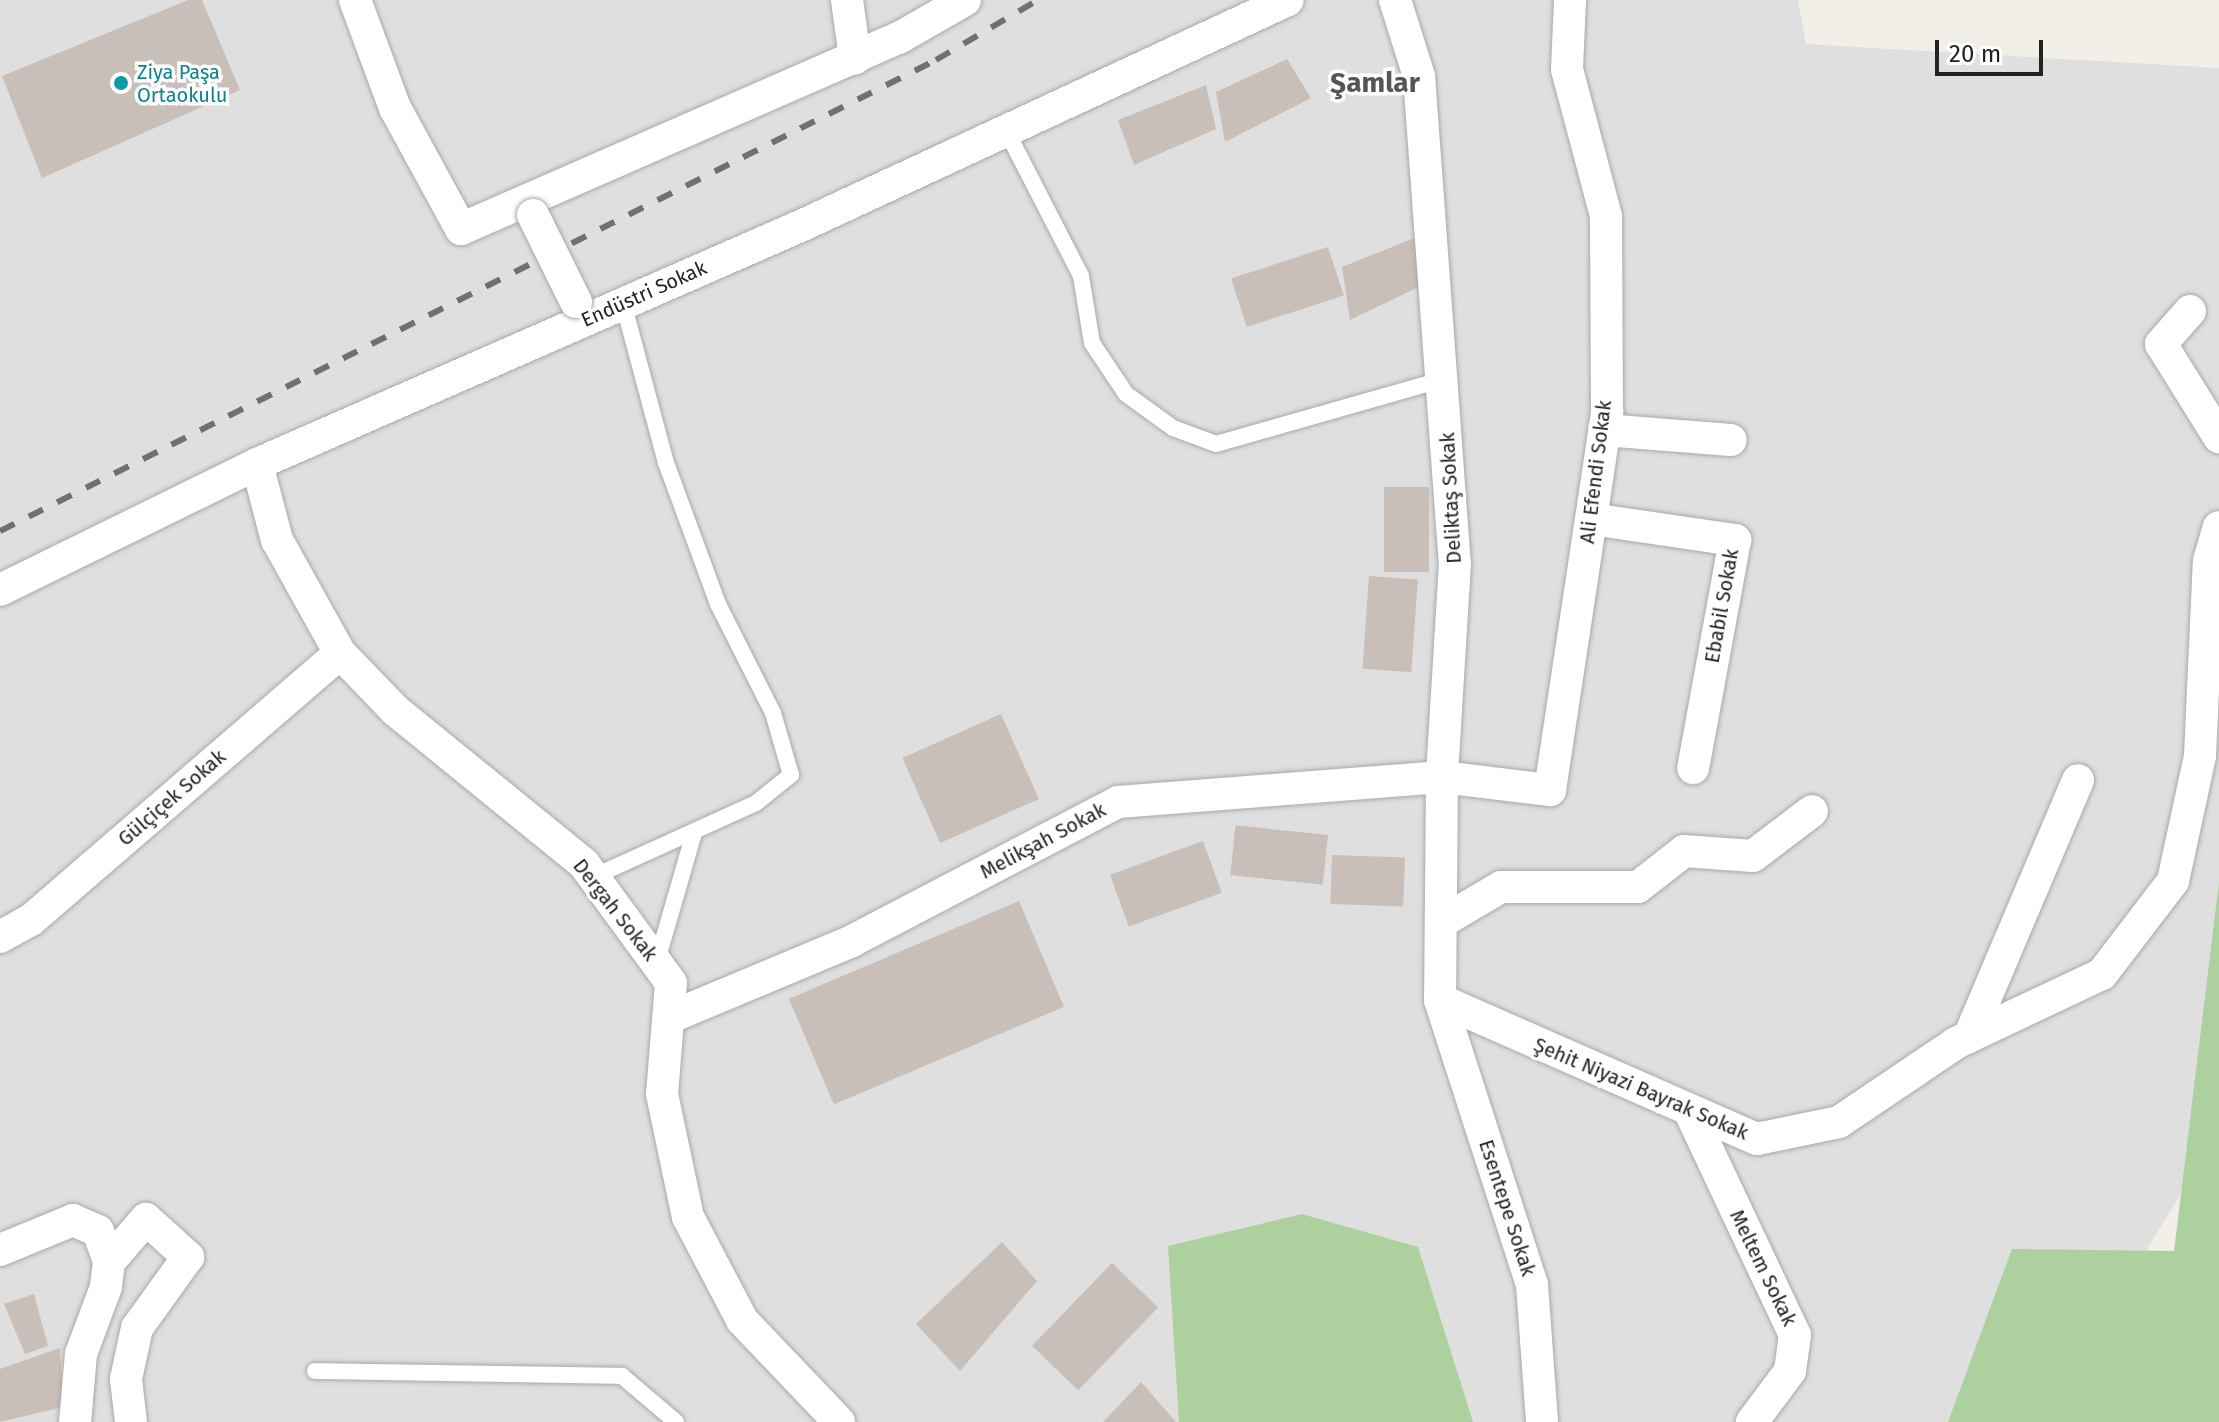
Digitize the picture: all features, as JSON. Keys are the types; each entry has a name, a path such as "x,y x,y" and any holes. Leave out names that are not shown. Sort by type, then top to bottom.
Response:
{"street":[{"path":"355,0 395,108 461,229 855,58 925,11 965,0"},
{"path":"847,0 855,58"},
{"name":"Endüstri Sokak","path":"0,590 581,311 623,303 1288,0"},
{"name":"Deliktaş Sokak","path":"1395,0 1419,76 1445,379 1455,563 1442,777 1445,920 1440,1000"},
{"name":"Ali Efendi Sokak","path":"1442,777 1550,790 1604,430 1606,216 1567,69 1570,0"},
{"path":"476,222 486,240 533,215 581,311"},
{"path":"2190,311 2161,344 2219,437"},
{"path":"1604,430 1731,440"},
{"name":"Dergah Sokak","path":"257,464 277,540 340,653 396,711 593,877 671,983 673,1016 662,1094 688,1217 742,1320 839,1422"},
{"name":"Ebabil Sokak","path":"1591,519 1735,540 1693,768"},
{"name":"Şehit Niyazi Bayrak Sokak","path":"1440,1000 1757,1139 1839,1122 1969,1037 2102,974 2173,881 2200,756 2209,561 2219,527"},
{"name":"Gülçiçek Sokak","path":"0,937 31,920 340,653"},
{"name":"Melikşah Sokak","path":"673,1016 852,941 1118,802 1442,777"},
{"path":"1969,1037 2078,780"},
{"path":"1445,920 1501,887 1638,887 1684,851 1753,856 1812,811"},
{"name":"Esentepe Sokak","path":"1440,1000 1532,1285 1542,1422"},
{"name":"Meltem Sokak","path":"1689,1110 1795,1335 1790,1371 1752,1422"},
{"path":"75,1422 78,1368 109,1262 146,1219 188,1257 137,1328 126,1379 131,1422"},
{"path":"0,1250 73,1220 98,1231 109,1262"}],"lane":[{"path":"1006,130 1081,276 1092,343 1126,394 1173,428 1216,444 1445,379"},
{"path":"593,877 693,836 756,803 791,775 773,713 718,604 666,463 623,303"},
{"path":"656,963 693,836"},
{"path":"315,1371 622,1376 676,1422"}],"shaded area":[{"path":"0,0 1798,0 1806,44 2219,68 2219,1131 2129,1279 2059,1422 0,1422"}],"green space":[{"path":"2219,882 2219,1422 1948,1422 2012,1249 2174,1251"},
{"path":"1302,1214 1418,1247 1473,1422 1179,1422 1168,1246"}],"building":[{"name":"Ziya Paşa Ortaokulu","path":"188,0 202,0 240,90 42,178 2,76"},
{"path":"1287,59 1311,98 1225,142 1216,92"},
{"path":"1206,85 1216,129 1134,165 1118,120"},
{"path":"1417,237 1429,282 1350,320 1342,267"},
{"path":"1328,247 1344,296 1247,327 1231,279"},
{"path":"1384,487 1429,487 1429,572 1384,572"},
{"path":"1369,576 1418,579 1411,672 1363,669"},
{"path":"1001,714 1039,799 940,843 902,758"},
{"path":"1236,825 1328,835 1323,885 1230,875"},
{"path":"1203,841 1222,893 1129,927 1110,875"},
{"path":"1332,855 1405,858 1403,907 1330,904"},
{"path":"1019,901 1064,1007 834,1105 789,999"},
{"path":"1002,1242 1037,1281 960,1371 916,1324"},
{"path":"1112,1263 1158,1307 1078,1390 1032,1346"},
{"path":"34,1294 48,1346 25,1354 4,1304"},
{"path":"60,1348 63,1407 0,1422 0,1369"},
{"path":"1141,1382 1176,1422 1103,1422"}],"railway":[{"path":"0,531 936,60 1038,0"}],"place":[{"name":"Ziya Paşa Ortaokulu","path":"121,83"}],"district":[{"name":"Şamlar","path":"1375,83"}]}
